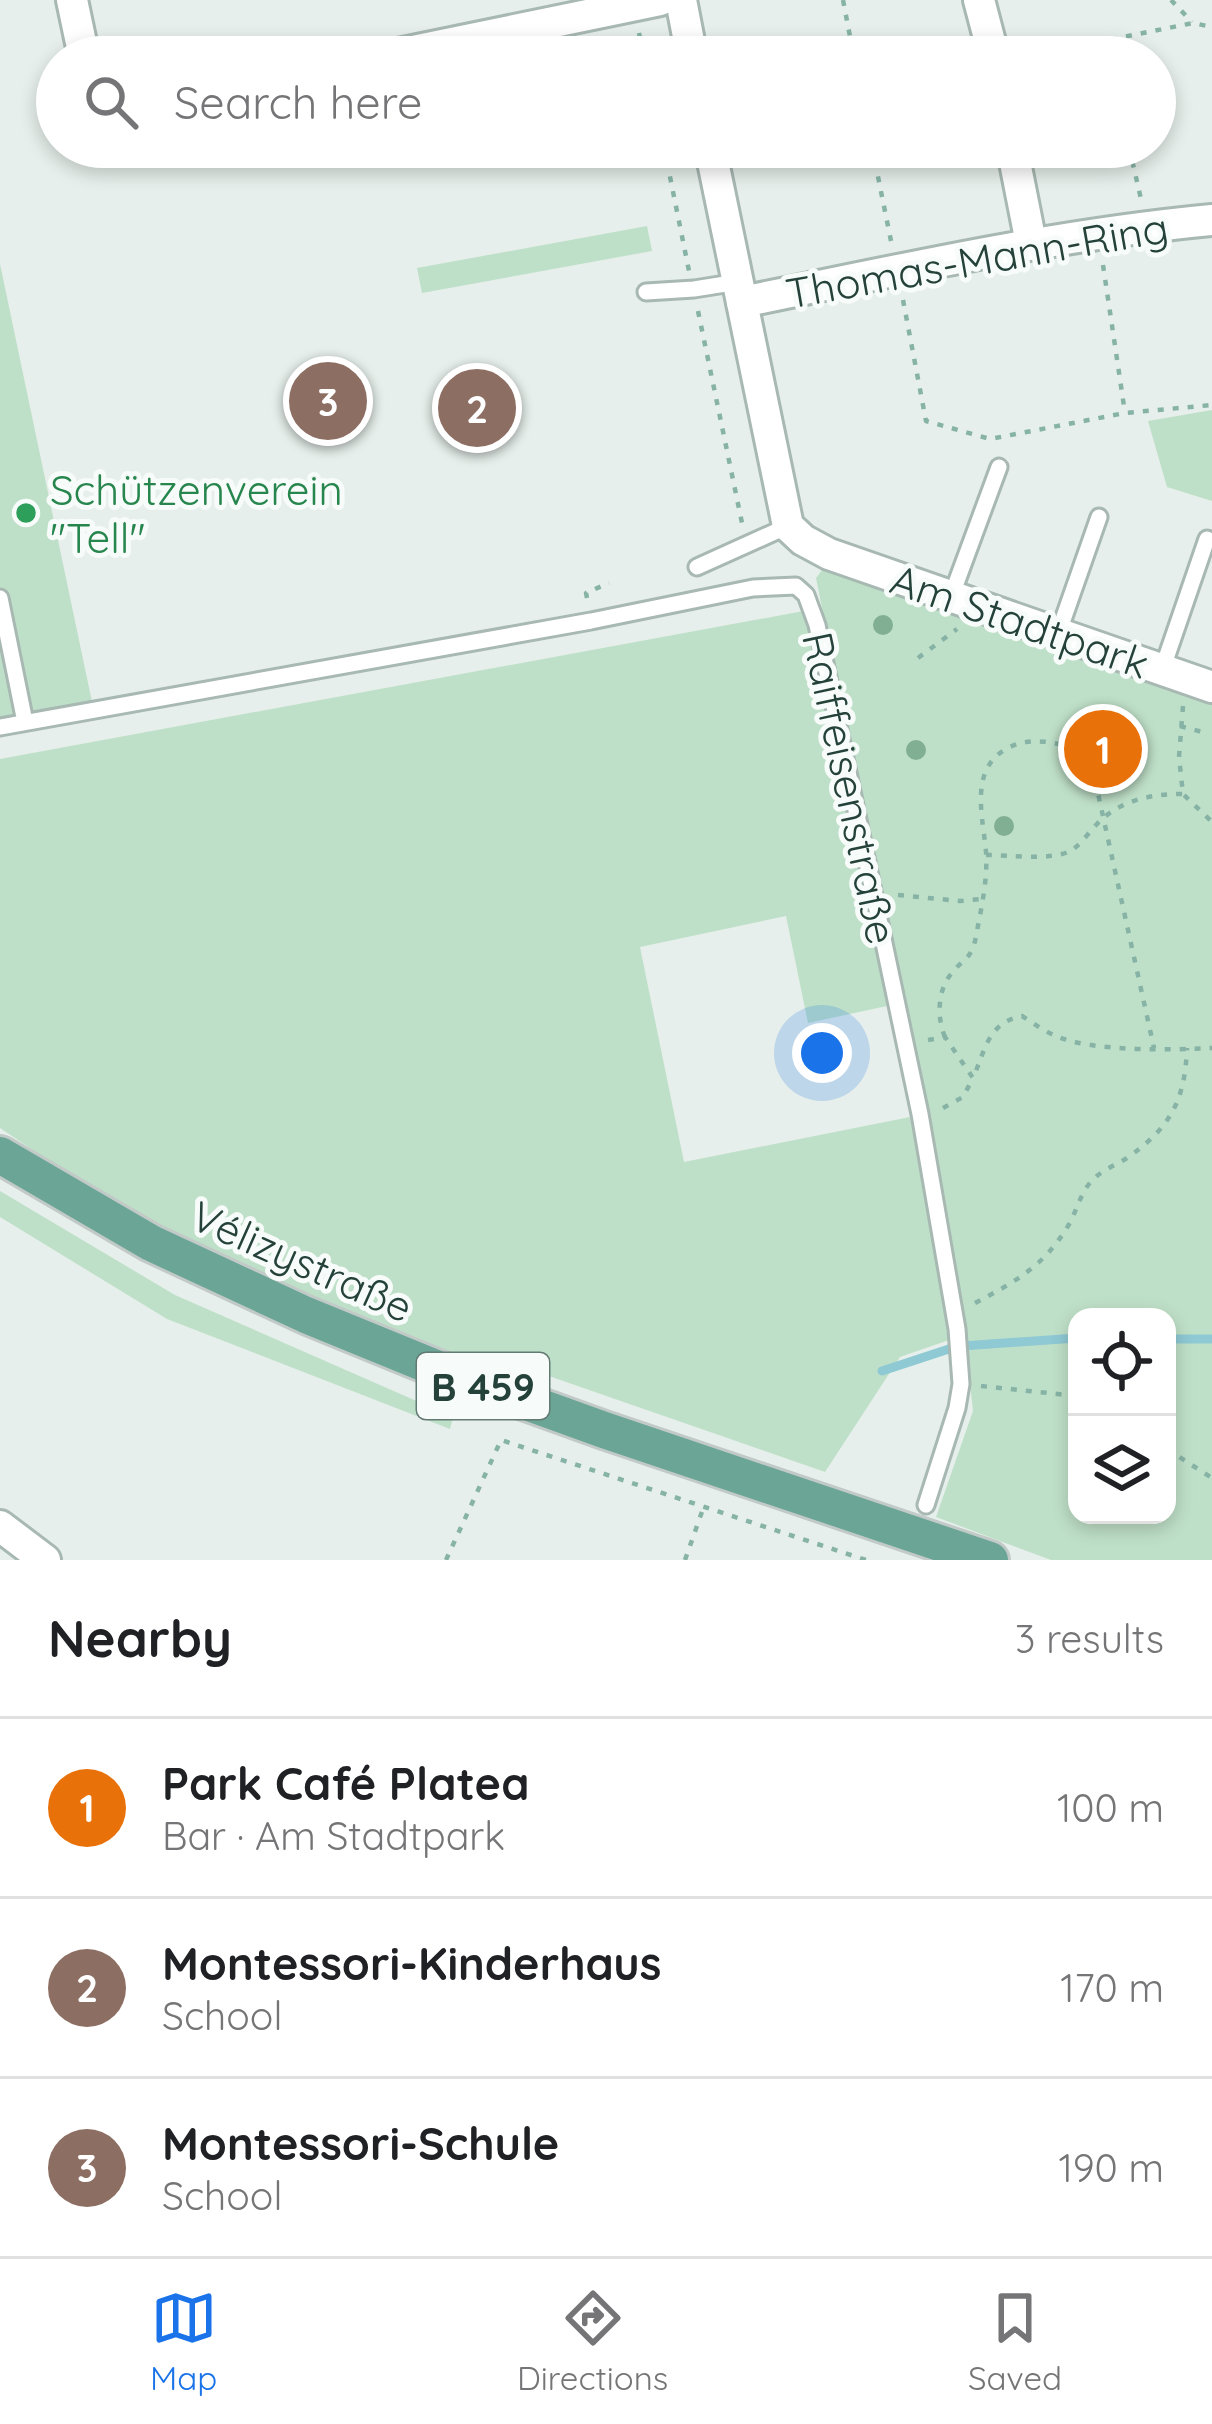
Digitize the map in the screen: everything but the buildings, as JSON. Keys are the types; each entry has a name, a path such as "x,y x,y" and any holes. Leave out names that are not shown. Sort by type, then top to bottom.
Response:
{"main road":[{"name":"Vélizystraße","path":"0,1155 152,1243 306,1316 604,1430 990,1560"}],"street":[{"path":"72,0 79,36"},
{"path":"486,36 660,0"},
{"path":"680,0 688,36"},
{"path":"980,0 989,36"},
{"path":"714,168 788,526"},
{"path":"1016,168 1030,243"},
{"name":"Thomas-Mann-Ring","path":"740,292 897,270 1098,232 1212,220"},
{"name":"Am Stadtpark","path":"788,526 829,554 1188,679"},
{"path":"0,1526 45,1560"}],"lane":[{"path":"646,292 740,292"},
{"path":"965,602 999,467"},
{"path":"1058,634 1099,517"},
{"path":"697,567 788,526"},
{"path":"1188,679 1207,539"},
{"name":"Raiffeisenstraße","path":"0,727 754,588 796,586 806,595 817,625 920,1114 955,1314 961,1384 926,1505"},
{"path":"0,598 25,722"}],"path":[{"path":"843,0 850,36"},
{"path":"1171,0 1193,23"},
{"path":"1126,36 1193,23 1212,27"},
{"path":"668,168 746,544"},
{"path":"876,168 926,421 990,439 1125,413 1212,405"},
{"path":"1098,232 1125,413"},
{"path":"586,593 609,584"},
{"path":"918,658 971,618 965,602"},
{"path":"1188,679 1180,726 1183,794 1212,826"},
{"path":"1180,726 1206,733"},
{"path":"973,1078 945,1037 940,1005 951,974 967,961 975,944 986,855 981,819 984,770 995,755 1018,742 1052,741 1078,749 1097,789 1154,1048"},
{"path":"986,855 1044,856 1071,851 1105,816 1123,805 1145,797 1183,794"},
{"path":"873,893 960,901 982,898"},
{"path":"920,1114 963,1097 992,1033 1004,1020 1022,1016 1058,1037 1108,1046 1212,1048"},
{"path":"904,1043 945,1037"},
{"path":"955,1314 1015,1282 1046,1259 1092,1179 1154,1138 1180,1099 1186,1048"},
{"path":"961,1384 1068,1395"},
{"path":"446,1560 501,1439 866,1560"},
{"path":"1176,1455 1212,1478"},
{"path":"685,1560 704,1506"}],"green space":[{"path":"647,226 652,251 422,293 417,268"},
{"name":"Schützenverein \"Tell\"","path":"0,264 92,702 0,718"},
{"path":"1212,410 1212,501 1167,487 1148,421"},
{"path":"825,566 1212,702 1212,1560 1051,1560 936,1517 973,1411 961,1304 816,578"},
{"path":"809,610 887,1006 808,1023 786,916 640,947 684,1162 910,1117 952,1339 900,1357 825,1472 523,1367 385,1346 173,1244 0,1128 0,759"},
{"path":"0,1191 175,1295 453,1417 450,1429 167,1319 0,1217"}],"waterway":[{"path":"962,1346 1068,1339"},
{"path":"1176,1339 1212,1339"},
{"path":"882,1371 955,1347"}],"place":[{"name":"Montessori-Schule","path":"328,401"},
{"name":"Montessori-Kinderhaus","path":"477,408"},
{"name":"Schützenverein \"Tell\"","path":"26,513"},
{"name":"Park Café Platea","path":"1103,749"}]}
